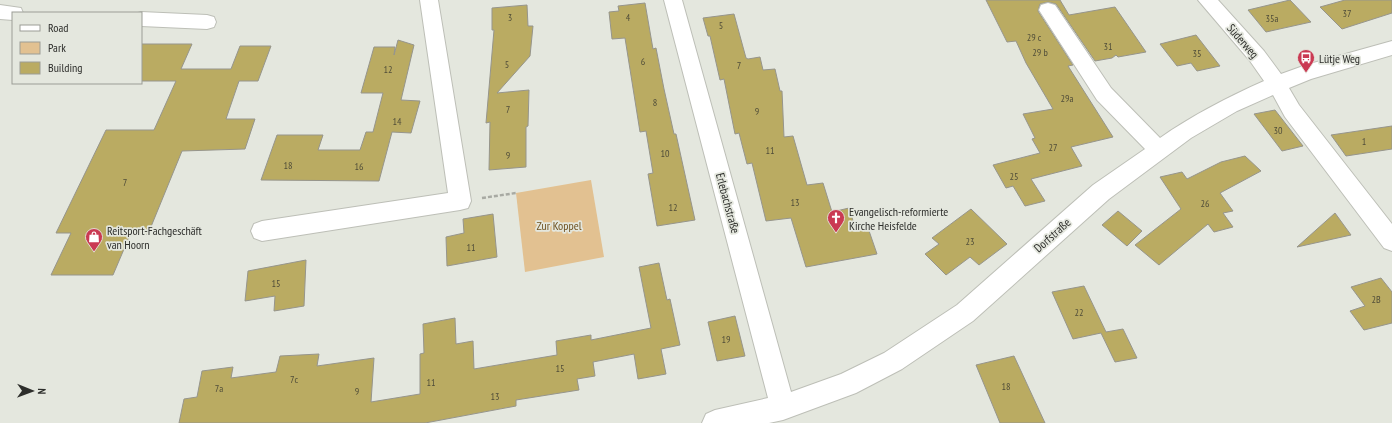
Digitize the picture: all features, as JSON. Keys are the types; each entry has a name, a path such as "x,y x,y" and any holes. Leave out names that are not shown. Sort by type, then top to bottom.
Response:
{"street":[{"path":"262,231 460,201 430,0"},
{"name":"Erlebachstraße","path":"673,0 783,407"},
{"name":"Süderweg","path":"1207,0 1257,56 1277,84"},
{"path":"1048,10 1104,94 1159,150"},
{"path":"0,12 12,13"},
{"path":"142,19 207,22"},
{"name":"Dorfstraße","path":"715,423 783,407 847,384 893,361 965,313 1101,192 1184,132 1230,105 1277,84 1306,73 1392,48"},
{"path":"1277,84 1292,111 1392,241"}],"path":[{"path":"460,201 516,193"}],"green space":[{"name":"Zur Koppel","path":"591,180 604,257 525,272 516,193"}],"building":[{"path":"986,0 1060,0 1069,15 1115,7 1146,52 1118,57 1116,55 1112,58 1095,61 1056,4 1048,2 1040,4 1038,11 1073,65 1068,66 1113,137 1071,147 1082,166 1031,179 1045,201 1025,206 1013,186 1006,188 993,165 1040,153 1032,139 1035,138 1023,114 1053,109 1026,63 1016,41 1007,42"},
{"path":"1290,0 1311,22 1266,32 1248,10"},
{"path":"1345,0 1392,0 1392,13 1342,29 1320,7"},
{"path":"645,3 653,49 656,48 674,134 676,134 695,220 657,226 648,174 653,173 646,131 640,132 625,38 612,39 609,12 619,11 618,6"},
{"path":"527,5 528,26 533,26 530,56 497,93 529,90 528,126 526,127 526,167 489,170 490,122 486,123 494,30 492,30 492,8"},
{"path":"734,14 746,58 760,57 763,70 775,69 780,91 782,91 784,137 793,136 807,185 823,183 832,212 849,208 855,227 867,225 877,254 806,267 791,218 766,221 752,163 747,164 739,133 735,134 724,79 720,80 710,36 708,36 703,18"},
{"path":"1196,35 1220,66 1197,71 1191,63 1177,66 1160,44"},
{"path":"398,40 414,45 401,100 420,101 411,133 392,132 379,181 261,180 277,135 323,135 318,150 360,150 366,132 373,132 383,93 361,93 374,47 395,47 394,55"},
{"path":"142,44 192,44 181,69 231,69 240,46 271,46 258,81 239,81 226,119 255,119 245,149 182,151 148,234 130,235 113,275 51,275 71,233 56,233 106,130 154,130 176,81 142,81"},
{"path":"1275,110 1303,146 1282,151 1254,114"},
{"path":"1392,126 1392,149 1346,156 1331,135"},
{"path":"1245,156 1261,171 1220,193 1233,211 1223,213 1233,227 1214,232 1208,224 1159,265 1135,245 1181,209 1160,177 1182,172 1187,179 1221,162"},
{"path":"971,209 1007,244 979,265 970,257 946,275 925,254 939,244 932,238"},
{"path":"1118,211 1142,231 1127,246 1102,225"},
{"path":"1335,213 1351,235 1297,247"},
{"path":"493,214 497,257 447,266 446,237 464,233 463,219"},
{"path":"306,260 304,306 274,311 275,296 245,301 248,271"},
{"path":"659,263 667,300 670,299 680,345 661,349 666,374 638,379 634,354 593,362 595,376 577,379 579,390 516,400 516,406 425,423 179,423 184,399 197,397 202,371 233,367 231,378 276,372 280,356 319,354 317,366 374,358 371,402 420,394 420,354 424,353 423,324 455,318 456,344 473,341 474,369 557,355 556,341 591,335 591,340 651,328 639,267"},
{"path":"1381,278 1392,292 1392,323 1364,330 1350,311 1365,306 1351,287"},
{"path":"1084,286 1106,332 1123,329 1137,358 1115,362 1101,333 1073,339 1052,292"},
{"path":"735,316 745,356 717,361 708,322"},
{"path":"1014,356 1045,423 1000,423 976,365"}],"place":[{"name":"Lütje Weg","path":"1306,73"},
{"name":"Evangelisch-reformierte Kirche Heisfelde","path":"836,233"},
{"name":"Reitsport-Fachgeschäft van Hoorn","path":"94,252"}]}
